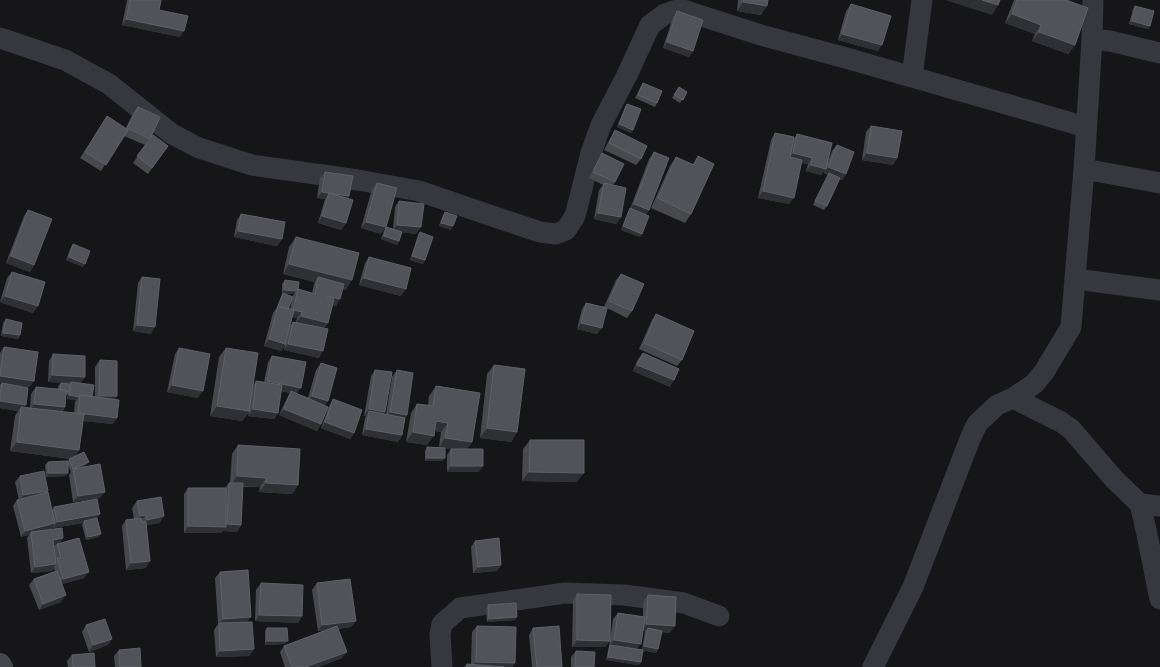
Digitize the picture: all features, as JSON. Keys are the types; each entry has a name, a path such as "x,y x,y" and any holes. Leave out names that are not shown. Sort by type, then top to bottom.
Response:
{"street":[{"path":"912,77 922,0"},
{"path":"874,667 913,587 977,424 997,404 1013,398 1034,384 1044,372 1071,327 1084,169 1093,0"},
{"path":"0,38 65,60 109,84 172,134 199,148 252,165 358,180 419,192 507,222 540,232 556,234 566,230 575,216 601,125 627,75 650,25 664,14 680,9 764,36 1086,127"},
{"path":"1092,39 1110,41 1160,52"},
{"path":"1084,169 1160,183"},
{"path":"1075,279 1160,290"},
{"path":"1013,398 1061,422 1071,429 1114,479 1150,505 1149,540 1160,599"},
{"path":"442,667 440,634 442,624 460,608 565,593 624,595 684,603 719,616"}],"building":[{"path":"130,0 161,0 159,10 188,16 184,31 126,19"},
{"path":"743,0 768,0 767,6 743,2"},
{"path":"982,0 1000,0 998,5"},
{"path":"1017,0 1066,0 1088,8 1075,45 1039,32 1041,25 1012,14"},
{"path":"851,4 891,16 882,45 842,34"},
{"path":"1135,6 1154,11 1150,26 1132,21"},
{"path":"677,11 703,20 693,51 667,42"},
{"path":"643,83 662,91 657,103 638,95"},
{"path":"679,87 687,92 683,100 674,95"},
{"path":"627,104 641,109 633,130 619,124"},
{"path":"138,107 160,117 150,139 127,128"},
{"path":"107,116 128,130 106,165 85,152"},
{"path":"871,126 902,131 897,158 867,153"},
{"path":"615,130 647,146 641,159 609,143"},
{"path":"775,133 794,137 790,157 802,160 794,198 763,191"},
{"path":"797,134 832,143 826,169 811,165 812,158 793,153"},
{"path":"153,135 168,146 152,168 137,156"},
{"path":"837,145 854,152 846,174 828,167"},
{"path":"654,152 669,158 649,210 634,204"},
{"path":"602,153 624,164 615,182 593,172"},
{"path":"698,156 714,164 691,214 658,198 676,157 694,165"},
{"path":"325,172 353,176 349,196 322,192"},
{"path":"829,173 840,178 827,206 815,201"},
{"path":"377,183 397,188 386,227 366,222"},
{"path":"604,183 626,188 621,217 598,213"},
{"path":"329,193 353,200 346,223 322,216"},
{"path":"399,201 424,204 421,227 397,225"},
{"path":"630,208 649,216 642,234 623,226"},
{"path":"28,210 52,219 34,265 11,256"},
{"path":"445,212 457,216 453,226 441,223"},
{"path":"241,214 285,222 282,239 238,231"},
{"path":"386,227 402,232 399,241 384,236"},
{"path":"420,232 433,237 425,260 412,256"},
{"path":"296,237 359,253 352,280 289,264"},
{"path":"73,244 90,251 85,264 69,257"},
{"path":"369,257 411,268 406,289 364,278"},
{"path":"12,272 45,282 38,306 5,296"},
{"path":"621,274 644,284 632,311 609,301"},
{"path":"142,277 160,279 155,327 137,325"},
{"path":"318,277 344,284 340,299 327,296 334,299 328,323 301,316 302,312 293,310 298,289 315,294"},
{"path":"285,280 299,282 297,291 284,290"},
{"path":"283,293 293,297 288,309 278,306"},
{"path":"586,303 607,308 602,328 581,323"},
{"path":"278,306 294,310 285,344 269,339"},
{"path":"656,314 694,331 682,360 644,343"},
{"path":"6,319 22,323 20,335 3,333"},
{"path":"293,322 328,329 323,351 288,344"},
{"path":"4,347 38,352 34,381 0,376"},
{"path":"179,348 210,354 203,391 172,385"},
{"path":"226,348 258,353 249,411 217,406"},
{"path":"643,353 679,369 674,380 637,365"},
{"path":"53,354 85,356 85,377 52,375"},
{"path":"272,356 306,362 301,388 267,381"},
{"path":"100,360 117,361 117,396 99,396"},
{"path":"321,363 337,368 328,401 312,396"},
{"path":"494,365 525,369 517,432 487,428"},
{"path":"375,370 392,372 385,412 369,409"},
{"path":"397,370 413,373 407,415 390,412"},
{"path":"256,381 282,385 278,413 253,409"},
{"path":"71,382 94,385 92,397 69,395"},
{"path":"2,383 28,388 26,405 0,401"},
{"path":"61,383 70,384 69,392 66,392 66,390 60,390"},
{"path":"436,386 480,393 472,442 445,438 448,423 436,421 434,436 413,432 417,404 433,406"},
{"path":"36,387 66,390 65,407 34,404"},
{"path":"291,391 328,407 321,424 284,409"},
{"path":"80,395 119,400 117,418 78,413"},
{"path":"333,399 362,410 354,433 325,422"},
{"path":"21,407 84,414 79,450 17,442"},
{"path":"369,411 405,418 402,435 366,429"},
{"path":"530,440 584,440 584,473 529,472"},
{"path":"238,445 300,449 298,485 266,483 266,478 237,476"},
{"path":"427,447 445,448 445,458 427,458"},
{"path":"451,449 483,449 483,466 451,466"},
{"path":"84,452 89,462 73,469 69,459"},
{"path":"68,461 68,473 48,473 48,462"},
{"path":"100,464 105,492 78,496 73,469"},
{"path":"44,471 48,491 23,495 20,476"},
{"path":"229,483 243,483 241,525 227,524"},
{"path":"188,488 226,488 226,527 188,526"},
{"path":"48,492 55,523 25,531 17,500"},
{"path":"161,497 164,516 147,520 146,515 140,516 137,501"},
{"path":"97,499 100,514 57,522 54,507"},
{"path":"97,518 101,534 88,537 84,521"},
{"path":"141,518 142,522 146,522 150,561 131,563 126,520"},
{"path":"62,528 63,538 53,540 56,564 35,567 31,532"},
{"path":"79,538 89,572 63,579 57,558 61,558 57,544"},
{"path":"499,538 501,565 478,567 475,541"},
{"path":"248,570 251,617 223,619 220,572"},
{"path":"57,571 66,595 43,604 34,579"},
{"path":"350,579 356,621 322,625 317,583"},
{"path":"261,583 303,585 302,616 259,615"},
{"path":"577,594 611,595 610,641 577,640"},
{"path":"648,595 676,597 675,626 646,624"},
{"path":"516,603 517,617 489,619 488,605"},
{"path":"618,613 645,617 641,644 614,640"},
{"path":"105,619 112,639 93,645 86,625"},
{"path":"252,622 254,649 220,651 219,623"},
{"path":"337,626 347,652 305,667 292,667 284,646"},
{"path":"477,626 516,627 515,663 476,662"},
{"path":"559,626 562,667 537,667 533,628"},
{"path":"267,628 287,628 288,641 267,641"},
{"path":"648,628 662,631 658,649 644,646"},
{"path":"610,645 643,650 641,662 608,657"},
{"path":"140,648 141,667 120,667 119,650"},
{"path":"576,651 595,652 594,667 575,667"},
{"path":"94,653 95,667 73,667 72,655"},
{"path":"467,664 504,667 466,667"}]}
